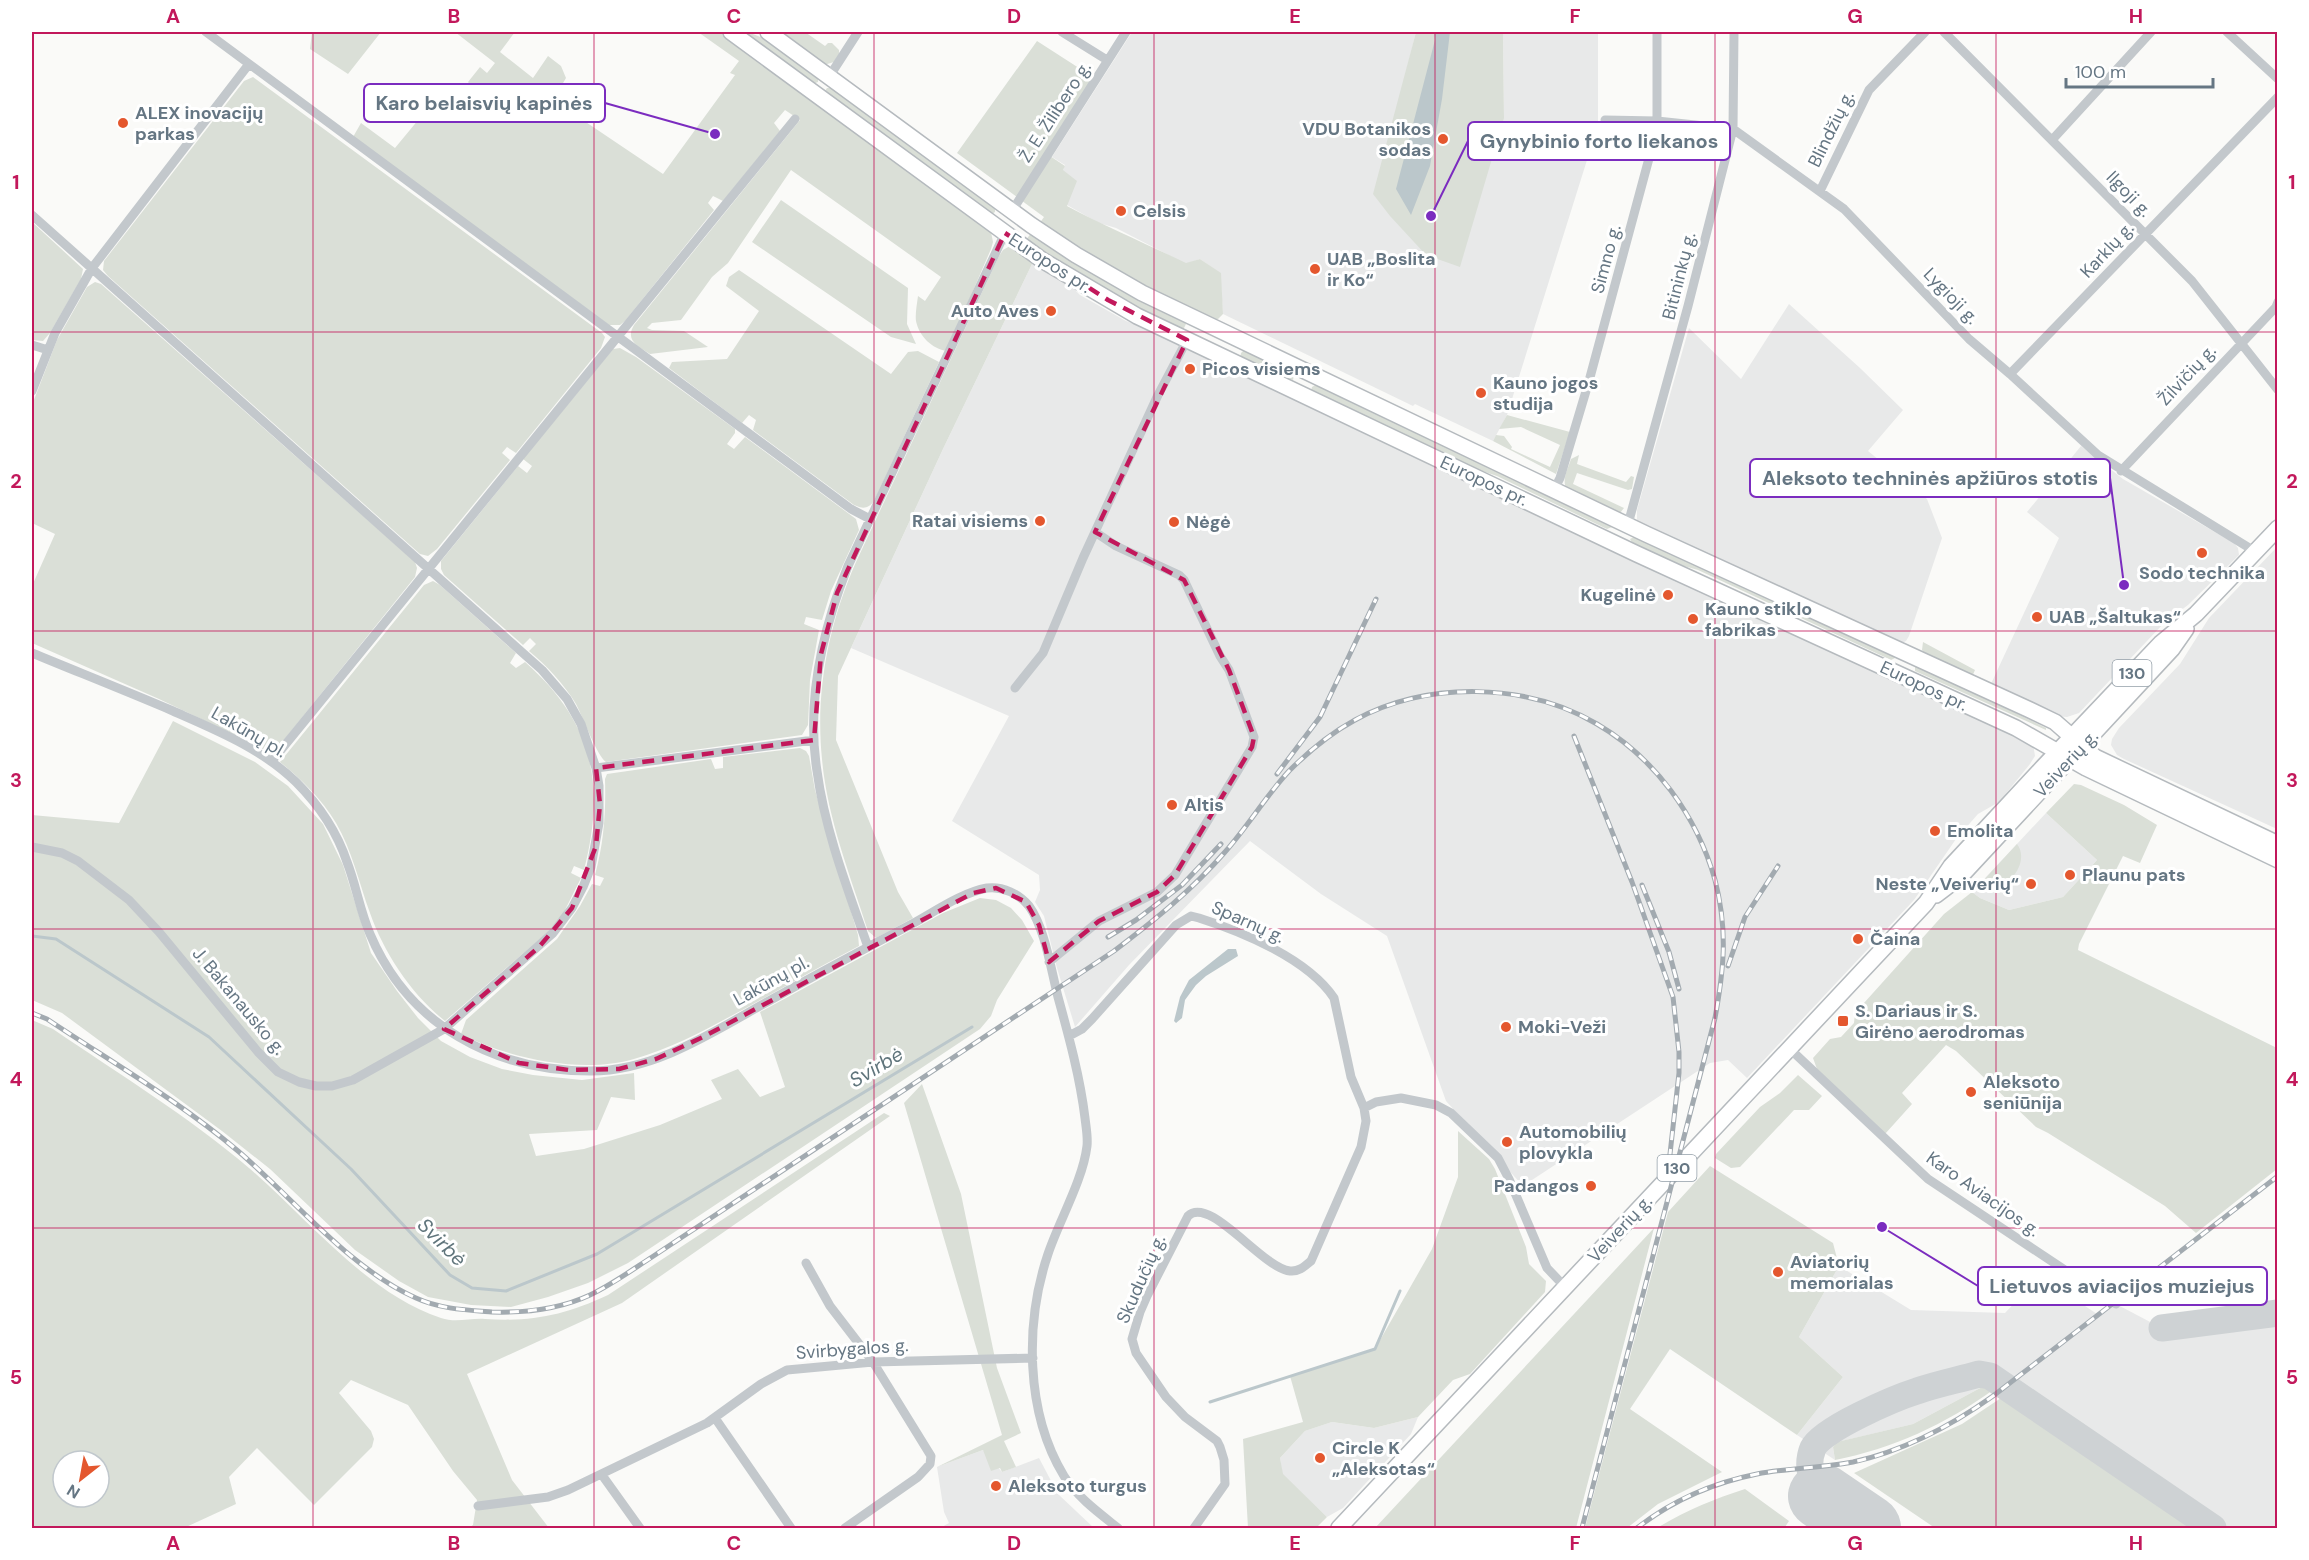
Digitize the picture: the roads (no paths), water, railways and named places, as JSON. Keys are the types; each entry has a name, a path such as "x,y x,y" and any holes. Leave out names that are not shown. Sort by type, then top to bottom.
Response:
{"main road":[{"name":"Europos pr.","path":"731,32 1042,260 1099,295 1187,340 1602,537 2027,733 2063,756 2277,860"},
{"name":"Europos pr.","path":"768,32 1012,211 1109,275 1197,320 1554,490 2049,719 2095,756 2277,844"},
{"path":"816,94 829,77"},
{"path":"1002,231 1012,211"},
{"path":"1187,340 1197,320"},
{"path":"1297,392 1307,372"},
{"path":"1602,537 1622,534 1628,524"},
{"name":"Veiverių g.","path":"1339,1528 1926,903 1961,876 2063,756 2172,649 2196,614 2277,528"},
{"path":"1902,675 1910,655"}],"street":[{"path":"206,32 851,509 870,519"},
{"path":"829,77 858,32"},
{"path":"1062,32 1107,60"},
{"name":"Ž. E. Žilibero g.","path":"1012,211 1126,32"},
{"name":"Simno g.","path":"1554,490 1560,478 1593,370 1642,187 1657,121 1657,32"},
{"name":"Bitininkų g.","path":"1628,524 1696,279 1733,129 1734,32"},
{"name":"Blindžių g.","path":"1820,191 1869,90 1925,32"},
{"name":"Ilgoji g.","path":"1944,32 2203,293 2277,390"},
{"path":"2052,140 2151,32"},
{"path":"2227,32 2277,79"},
{"path":"32,391 48,350 92,268 249,64"},
{"name":"Karklų g.","path":"2010,374 2277,97"},
{"path":"272,761 795,119"},
{"name":"Lygioji g.","path":"1605,120 1657,121 1733,129 1845,209 1969,339 2098,455 2256,552"},
{"name":"J. Bakanausko g.","path":"32,215 542,670 567,699 581,724 596,768 600,804 596,846 583,887 572,908 553,933 444,1029 353,1080 332,1086 316,1086 299,1082 278,1072 258,1052 159,932 129,900 78,861 62,853 32,847"},
{"path":"868,947 827,818 817,772 814,740 816,688 828,621 844,575 1002,231"},
{"name":"Žilvičių g.","path":"2121,471 2276,307 2277,302"},
{"path":"1015,688 1042,653 1158,395 1187,340"},
{"path":"32,345 48,350"},
{"path":"1049,962 1099,921 1157,892 1175,875 1252,747 1254,736 1229,670 1184,580 1179,574 1116,546 1095,532"},
{"name":"Lakūnų pl.","path":"32,653 196,721 233,738 272,761 322,812 346,856 369,932 383,960 401,986 444,1029 491,1054 519,1063 594,1071 619,1069 657,1059 703,1037 962,898 986,888 996,888 1006,890 1026,902 1039,925 1069,1036 1088,1140 1082,1167 1050,1249 1040,1283 1034,1321 1033,1358 1038,1405 1045,1435 1063,1474 1077,1492 1118,1528"},
{"path":"596,768 814,740"},
{"name":"Sparnų g.","path":"1069,1036 1082,1029 1176,925 1191,916 1272,949 1307,970 1326,987 1334,998 1352,1077 1364,1108 1366,1132 1355,1164 1316,1252 1304,1267 1291,1271 1269,1262 1221,1221 1205,1212 1193,1211 1188,1216"},
{"name":"Karo Aviacijos g.","path":"1790,1049 1928,1179 2116,1304"},
{"path":"1364,1108 1376,1102 1401,1098 1436,1105 1451,1113 1497,1158 1509,1179 1547,1268 1565,1287"},
{"name":"Skudučių g.","path":"1188,1216 1140,1312 1132,1339 1136,1353 1166,1397 1185,1416 1217,1441 1220,1447 1224,1460 1225,1484 1194,1528"},
{"path":"806,1263 830,1306 873,1362 932,1456 930,1464 918,1477 845,1528"},
{"name":"Svirbygalos g.","path":"478,1506 548,1497 602,1474 715,1418 761,1384 787,1370 873,1362 1033,1358"},
{"path":"715,1418 790,1528"},
{"path":"602,1474 640,1528"}],"waterway":[{"name":"Svirbė","path":"32,936 56,939 209,1037 351,1169 450,1275 472,1288 506,1291 597,1254 972,1027"},
{"path":"1210,1402 1375,1349 1400,1291"}],"railway":[{"path":"1277,774 1320,717 1376,599"},
{"path":"32,1013 47,1019 120,1066 215,1133 259,1170 345,1251 392,1285 425,1302 453,1308 504,1312 554,1307 578,1300 606,1287 1114,951 1186,892 1233,842 1289,771 1320,743 1346,725 1383,707 1413,698 1444,693 1508,694 1539,700 1569,710 1618,738 1655,771 1671,791 1685,811 1707,856 1719,898 1723,933 1721,983 1715,1018 1582,1528"},
{"path":"1574,736 1632,882 1673,997 1679,1073 1669,1163"},
{"path":"1108,937 1136,920 1182,885 1221,844"},
{"path":"1728,966 1745,917 1778,866"},
{"path":"1642,885 1669,952 1679,989"},
{"path":"1637,1528 1679,1501 1724,1482 1769,1472 1853,1462 1890,1451 1943,1427 1993,1396 2278,1176"}],"place":[{"name":"ALEX inovacijų parkas","path":"123,123"},
{"name":"Karo belaisvių kapinės","path":"715,134"},
{"name":"VDU Botanikos sodas","path":"1443,139"},
{"name":"Celsis","path":"1121,211"},
{"name":"Gynybinio forto liekanos","path":"1431,216"},
{"name":"UAB „Boslita ir Ko“","path":"1315,269"},
{"name":"Auto Aves","path":"1051,311"},
{"name":"Picos visiems","path":"1190,369"},
{"name":"Kauno jogos studija","path":"1481,393"},
{"name":"Ratai visiems","path":"1040,521"},
{"name":"Nėgė","path":"1174,522"},
{"name":"Sodo technika","path":"2202,553"},
{"name":"Aleksoto techninės apžiūros stotis","path":"2124,585"},
{"name":"Kugelinė","path":"1668,595"},
{"name":"UAB „Šaltukas“","path":"2037,617"},
{"name":"Kauno stiklo fabrikas","path":"1693,619"},
{"name":"Altis","path":"1172,805"},
{"name":"Emolita","path":"1935,831"},
{"name":"Plaunu pats","path":"2070,875"},
{"name":"Neste „Veiverių“","path":"2031,884"},
{"name":"Čaina","path":"1858,939"},
{"name":"S. Dariaus ir S. Girėno aerodromas","path":"1843,1021"},
{"name":"Moki-Veži","path":"1506,1027"},
{"name":"Aleksoto seniūnija","path":"1971,1092"},
{"name":"Automobilių plovykla","path":"1507,1142"},
{"name":"Padangos","path":"1591,1186"},
{"name":"Lietuvos aviacijos muziejus","path":"1882,1227"},
{"name":"Aviatorių memorialas","path":"1778,1272"},
{"name":"Circle K „Aleksotas“","path":"1320,1458"},
{"name":"Aleksoto turgus","path":"996,1486"}]}
